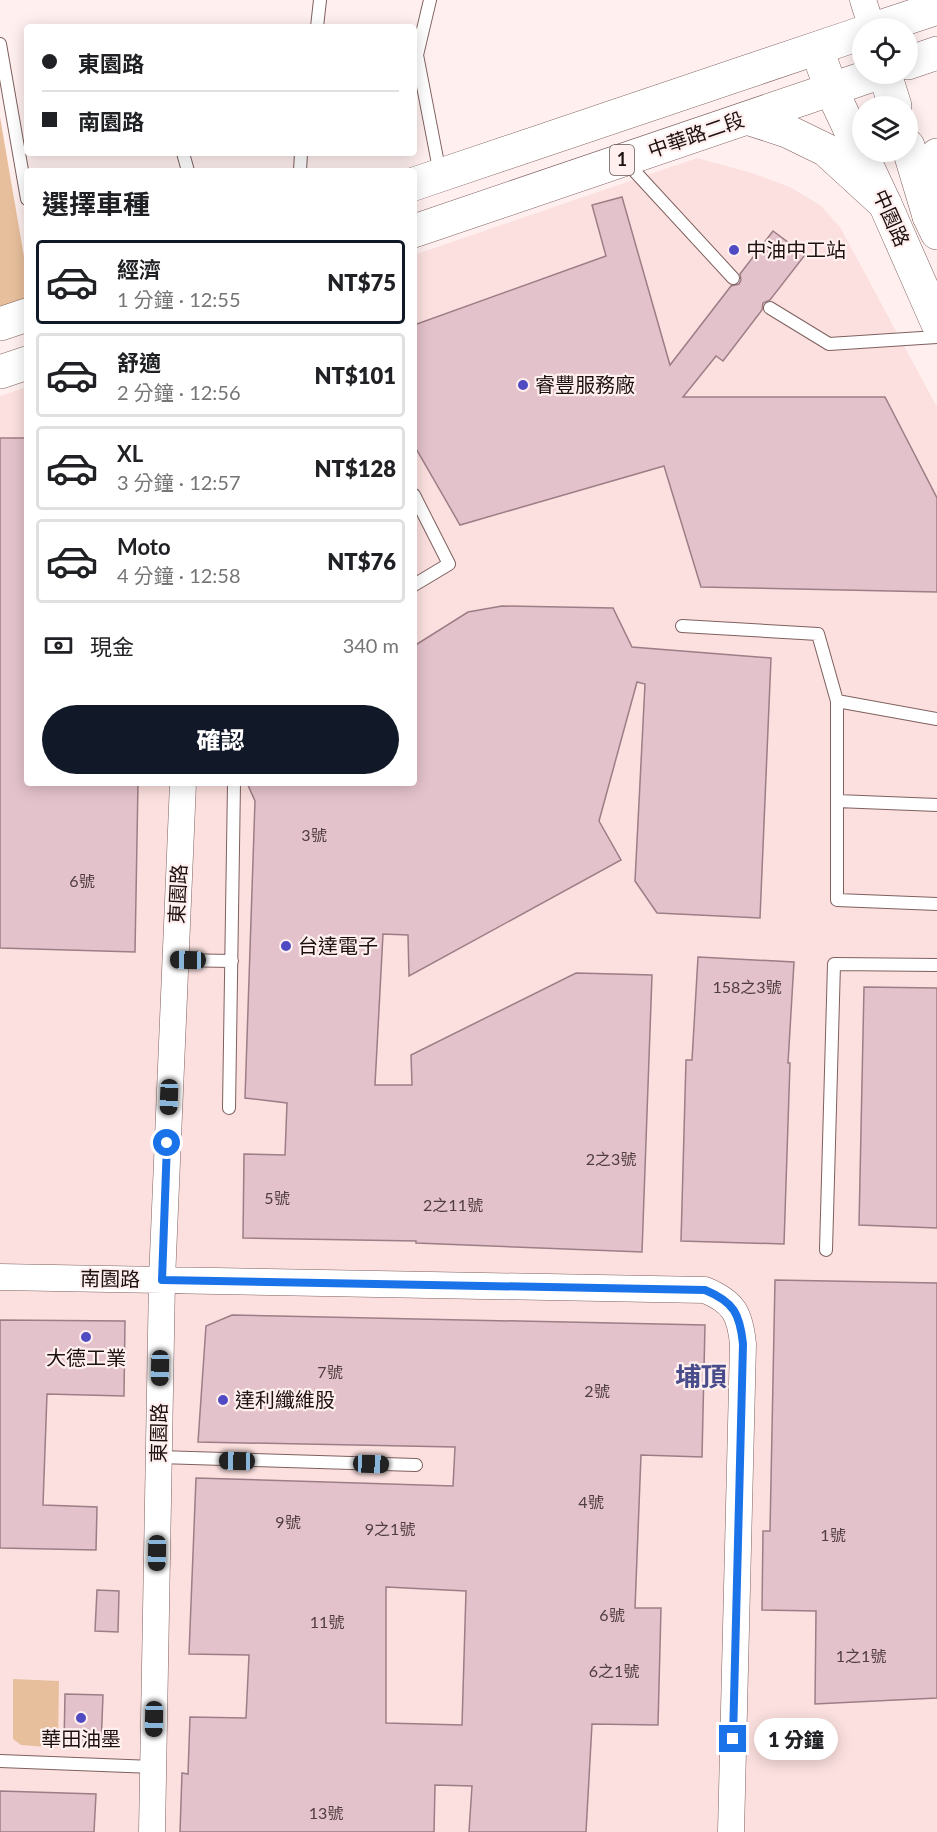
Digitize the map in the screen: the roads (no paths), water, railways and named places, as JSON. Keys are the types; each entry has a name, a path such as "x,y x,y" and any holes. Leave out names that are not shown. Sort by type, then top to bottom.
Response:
{"main road":[{"path":"907,18 937,8"},
{"name":"1","path":"427,179 852,36"},
{"name":"中園路","path":"817,48 831,89 937,322"},
{"path":"918,60 937,53"},
{"name":"中華路二段","path":"417,230 852,82"},
{"path":"747,118 787,130 826,150 885,204"},
{"path":"933,225 937,155"},
{"name":"中園路","path":"913,162 933,225"},
{"path":"0,324 24,316"},
{"path":"0,372 24,364"}],"street":[{"path":"863,0 869,18"},
{"name":"東園路","path":"152,1832 162,1280 183,786"},
{"name":"南園路","path":"0,1277 705,1290 720,1296 734,1307 741,1326 743,1344 731,1832"}],"lane":[{"path":"317,24 320,0"},
{"path":"427,179 417,55 430,0"},
{"path":"0,44 24,182"},
{"path":"624,160 733,278"},
{"path":"770,308 830,344 937,337"},
{"path":"417,501 449,564 417,583"},
{"path":"682,626 818,634 837,701 837,900 937,904"},
{"path":"837,701 937,719"},
{"path":"229,1108 234,786"},
{"path":"837,801 937,806"},
{"path":"175,960 232,962"},
{"path":"826,1250 834,964 937,965"},
{"path":"159,1457 416,1465"},
{"path":"0,1761 153,1767"}],"place":[{"name":"中油中工站","path":"734,250"},
{"name":"睿豐服務廠","path":"523,385"},
{"name":"台達電子","path":"286,946"},
{"name":"大德工業","path":"86,1337"},
{"name":"達利纖維股","path":"223,1400"},
{"name":"華田油墨","path":"81,1718"}],"district":[{"name":"埔頂","path":"701,1377"}]}
